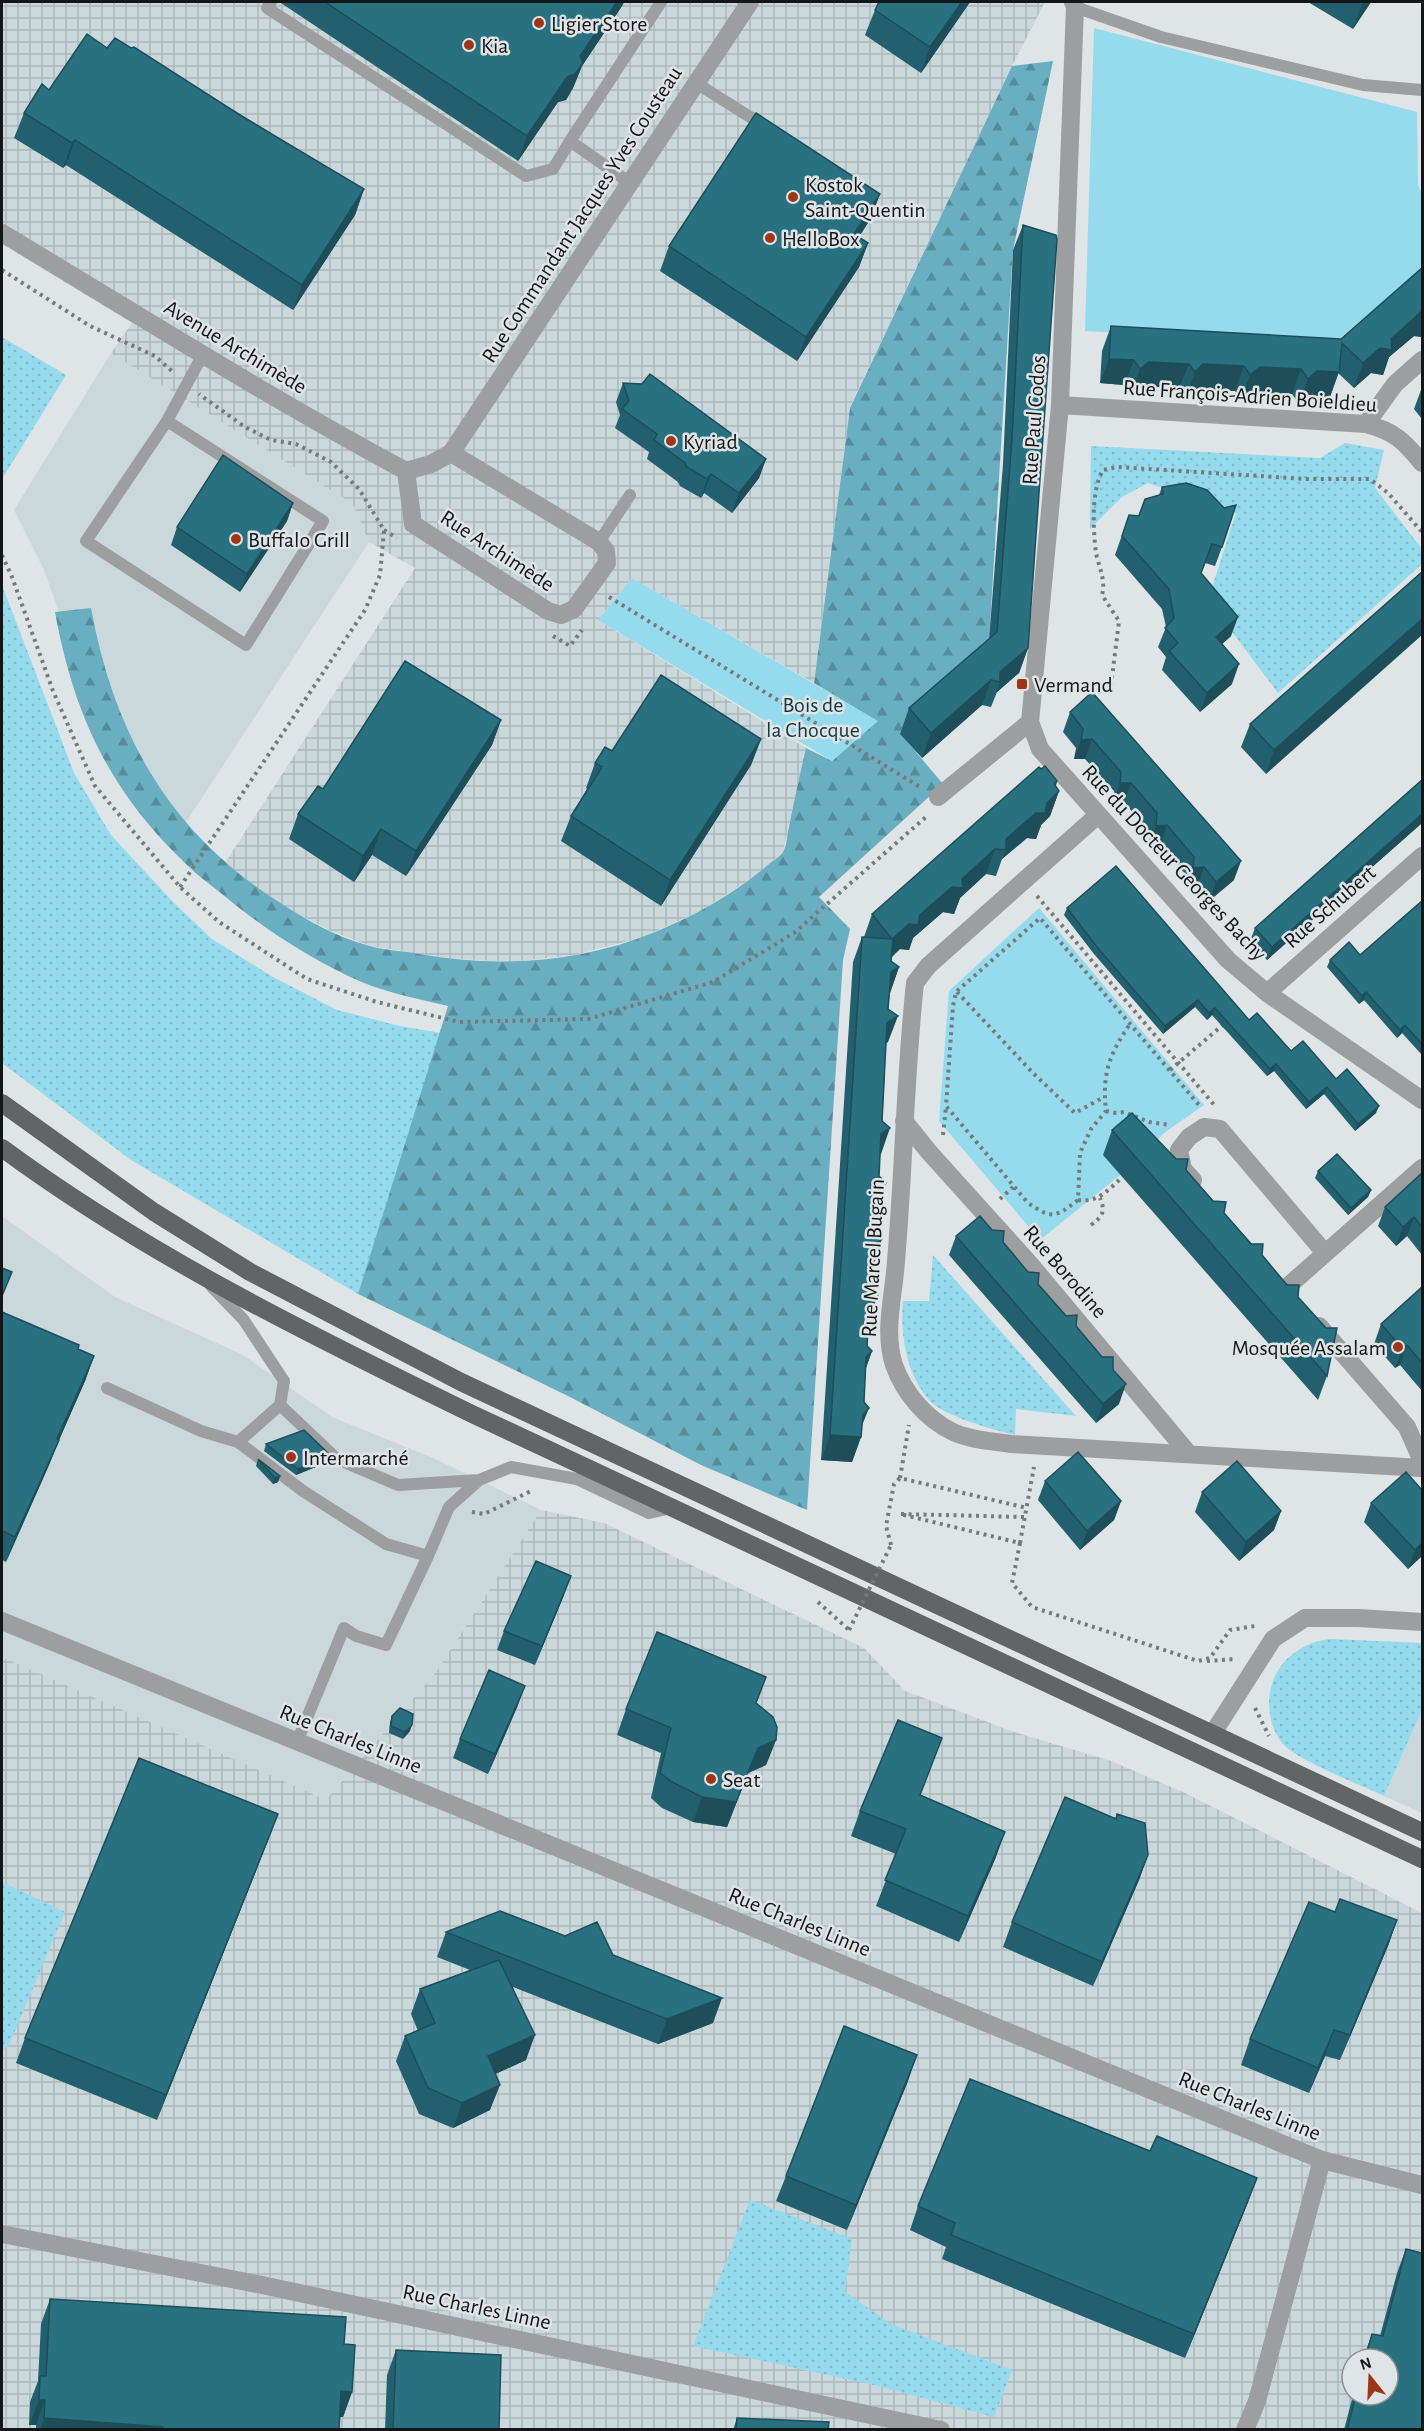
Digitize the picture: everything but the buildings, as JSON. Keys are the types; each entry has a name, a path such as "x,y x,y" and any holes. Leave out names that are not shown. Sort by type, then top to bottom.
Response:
{"main road":[{"path":"2,1103 154,1212 250,1272 461,1383 1422,1832"},
{"path":"2,1149 97,1213 205,1279 346,1352 672,1508 1422,1858"},
{"path":"918,1622 942,1622 1194,1738 1213,1733"}],"street":[{"name":"Rue Commandant Jacques Yves Cousteau","path":"451,453 750,2"},
{"name":"Rue Paul Codos","path":"1030,722 1060,405 1070,188 1074,4"},
{"name":"Avenue Archimède","path":"2,233 290,407 406,471"},
{"path":"1366,423 1395,384 1422,360"},
{"name":"Rue François-Adrien Boieldieu","path":"1060,405 1366,423 1387,429 1407,444 1422,463"},
{"path":"406,471 431,464 451,453 599,542"},
{"name":"Rue Archimède","path":"406,471 413,524 548,612 561,615 574,609 607,564 606,551 599,542"},
{"path":"938,797 1030,722"},
{"name":"Rue du Docteur Georges Bachy","path":"1030,722 1040,749 1228,960 1267,993 1422,1100"},
{"name":"Rue Marcel Bugain","path":"1098,815 928,966 915,983 896,1262 888,1338 894,1365 906,1389 932,1419 954,1433 976,1439 1037,1446 1422,1468"},
{"name":"Rue Schubert","path":"1267,993 1422,856"},
{"name":"Rue Borodine","path":"904,1121 1030,1264 1189,1454"},
{"path":"1205,1194 1184,1169 1179,1150 1189,1137 1204,1127 1220,1129 1288,1206 1325,1253"},
{"path":"1286,1288 1422,1168"},
{"path":"1271,1271 1407,1427 1422,1461"},
{"path":"1213,1733 1273,1640 1305,1618 1358,1617 1422,1622"},
{"name":"Rue Charles Linne","path":"2,1621 1322,2160 1257,2401 1245,2430"},
{"path":"1322,2160 1422,2185"},
{"name":"Rue Charles Linne","path":"2,2234 273,2288 941,2430"}],"lane":[{"path":"271,2 267,8 526,176 553,169 662,2"},
{"path":"1074,4 1161,37 1363,85 1422,90"},
{"path":"696,83 772,131"},
{"path":"570,141 630,183"},
{"path":"167,421 323,521 246,645 86,542 167,421 203,354"},
{"path":"599,542 630,495"},
{"path":"205,1279 243,1319 284,1382 279,1405 238,1442"},
{"path":"107,1388 201,1431 238,1442 303,1491 386,1544 428,1556"},
{"path":"279,1405 337,1459 398,1485 479,1480 511,1467 577,1479 649,1513 672,1508"},
{"path":"297,1742 344,1628 356,1636 386,1646 449,1507 479,1480"}],"path":[{"path":"2,270 90,326 155,356 211,404 245,427 271,440 296,444 331,462 359,489 384,530 380,575 365,610 180,887"},
{"path":"1111,686 1119,621 1102,595 1105,584 1094,538 1097,481 1103,470 1118,467 1307,480 1370,479 1388,493 1422,532"},
{"path":"2,555 53,691 95,786 180,887 219,922 307,979 376,1002 459,1022 588,1019 713,982 794,933 938,806 938,797 880,764 591,585"},
{"path":"1033,891 1219,1111"},
{"path":"1130,1024 1110,1055 1104,1075 1106,1111 1091,1130 1080,1153 1078,1200 1062,1213 1046,1215 1028,1203 946,1106 956,992 1040,918 1170,1070 1198,1105 1190,1112"},
{"path":"956,992 1033,1073 1075,1113 1104,1097"},
{"path":"1170,1070 1230,1020"},
{"path":"1106,1111 1124,1112 1149,1122 1172,1126"},
{"path":"1170,1132 1172,1126 1181,1119"},
{"path":"1078,1200 1090,1202 1100,1198 1105,1191 1128,1173"},
{"path":"1091,1225 1101,1217 1103,1211 1100,1198"},
{"path":"810,1595 849,1630 891,1545 886,1526 894,1484 900,1478 909,1426 919,1406"},
{"path":"1037,1446 1012,1583 1032,1607 1198,1661 1242,1659 1255,1665 1253,1687 1255,1708 1271,1739"},
{"path":"900,1478 1027,1508"},
{"path":"449,1507 484,1514 534,1490"},
{"path":"1020,1543 900,1514 1024,1517"},
{"path":"1198,1661 1210,1658 1230,1630 1262,1625"}],"shaded area":[{"path":"2,2 1045,2 1012,66 850,407 814,683 632,578 598,620 806,748 783,852 758,874 701,911 640,938 575,955 510,962 445,958 370,946 331,931 294,912 258,889 225,863 415,568 369,542 353,504 111,353 132,323 2,244"},
{"path":"111,353 353,504 369,542 175,839 93,705 44,570 14,510"},
{"path":"2,1216 115,1297 243,1355 332,1417 433,1458 541,1510 436,1672 326,1800 2,1662"},
{"path":"541,1510 604,1523 864,1648 905,1691 1014,1732 1111,1761 1183,1792 1422,1913 1422,2429 2,2429 2,1657 326,1800 436,1672"},
{"path":"1422,1710 1422,1813 1384,1796"}],"green space":[{"path":"1094,28 1417,112 1418,185 1422,195 1422,269 1332,345 1085,331"},
{"path":"1053,61 1013,250 988,658 900,733 943,784 819,897 850,929 843,960 807,1510 701,1465 568,1396 358,1294 448,1006 372,986 331,967 298,949 267,928 187,865 137,809 116,780 99,750 73,685 55,612 91,608 101,654 132,738 152,776 177,811 206,844 240,874 289,909 334,933 377,948 454,959 541,960 599,950 627,942 670,926 728,895 783,852 806,748 832,761 877,721 814,683 850,408 1012,66"},
{"path":"2,337 66,375 2,479"},
{"path":"1345,443 1384,450 1375,488 1422,549 1422,564 1278,693 1208,600 1236,513 1148,483 1122,497 1090,529 1091,446 1320,458"},
{"name":"Bois de la Chocque","path":"632,578 878,721 832,761 598,620"},
{"path":"2,585 74,773 111,835 174,903 212,939 273,977 337,1010 400,1026 441,1033 358,1294 131,1160 2,1063"},
{"path":"1039,908 1204,1105 1164,1133 1135,1163 1040,1240 939,1121 949,991"},
{"path":"933,1255 1076,1416 1016,1409 1015,1435 958,1417 930,1401 915,1379 906,1354 902,1314 903,1301 929,1301"},
{"path":"1331,1639 1422,1643 1422,1710 1384,1796 1301,1757 1283,1744 1274,1728 1269,1700 1276,1674 1286,1660 1299,1649 1315,1642"},
{"path":"2,1882 65,1912 9,2045 2,2051"},
{"path":"750,2200 852,2239 845,2292 891,2324 1012,2370 994,2417 874,2385 693,2346"}],"place":[{"name":"Ligier Store","path":"539,23"},
{"name":"Kia","path":"469,45"},
{"name":"Kostok Saint-Quentin","path":"793,197"},
{"name":"HelloBox","path":"770,238"},
{"name":"Kyriad","path":"671,441"},
{"name":"Buffalo Grill","path":"236,539"},
{"name":"Vermand","path":"1022,684"},
{"name":"Mosquée Assalam","path":"1398,1347"},
{"name":"Intermarché","path":"291,1457"},
{"name":"Seat","path":"711,1779"}]}
